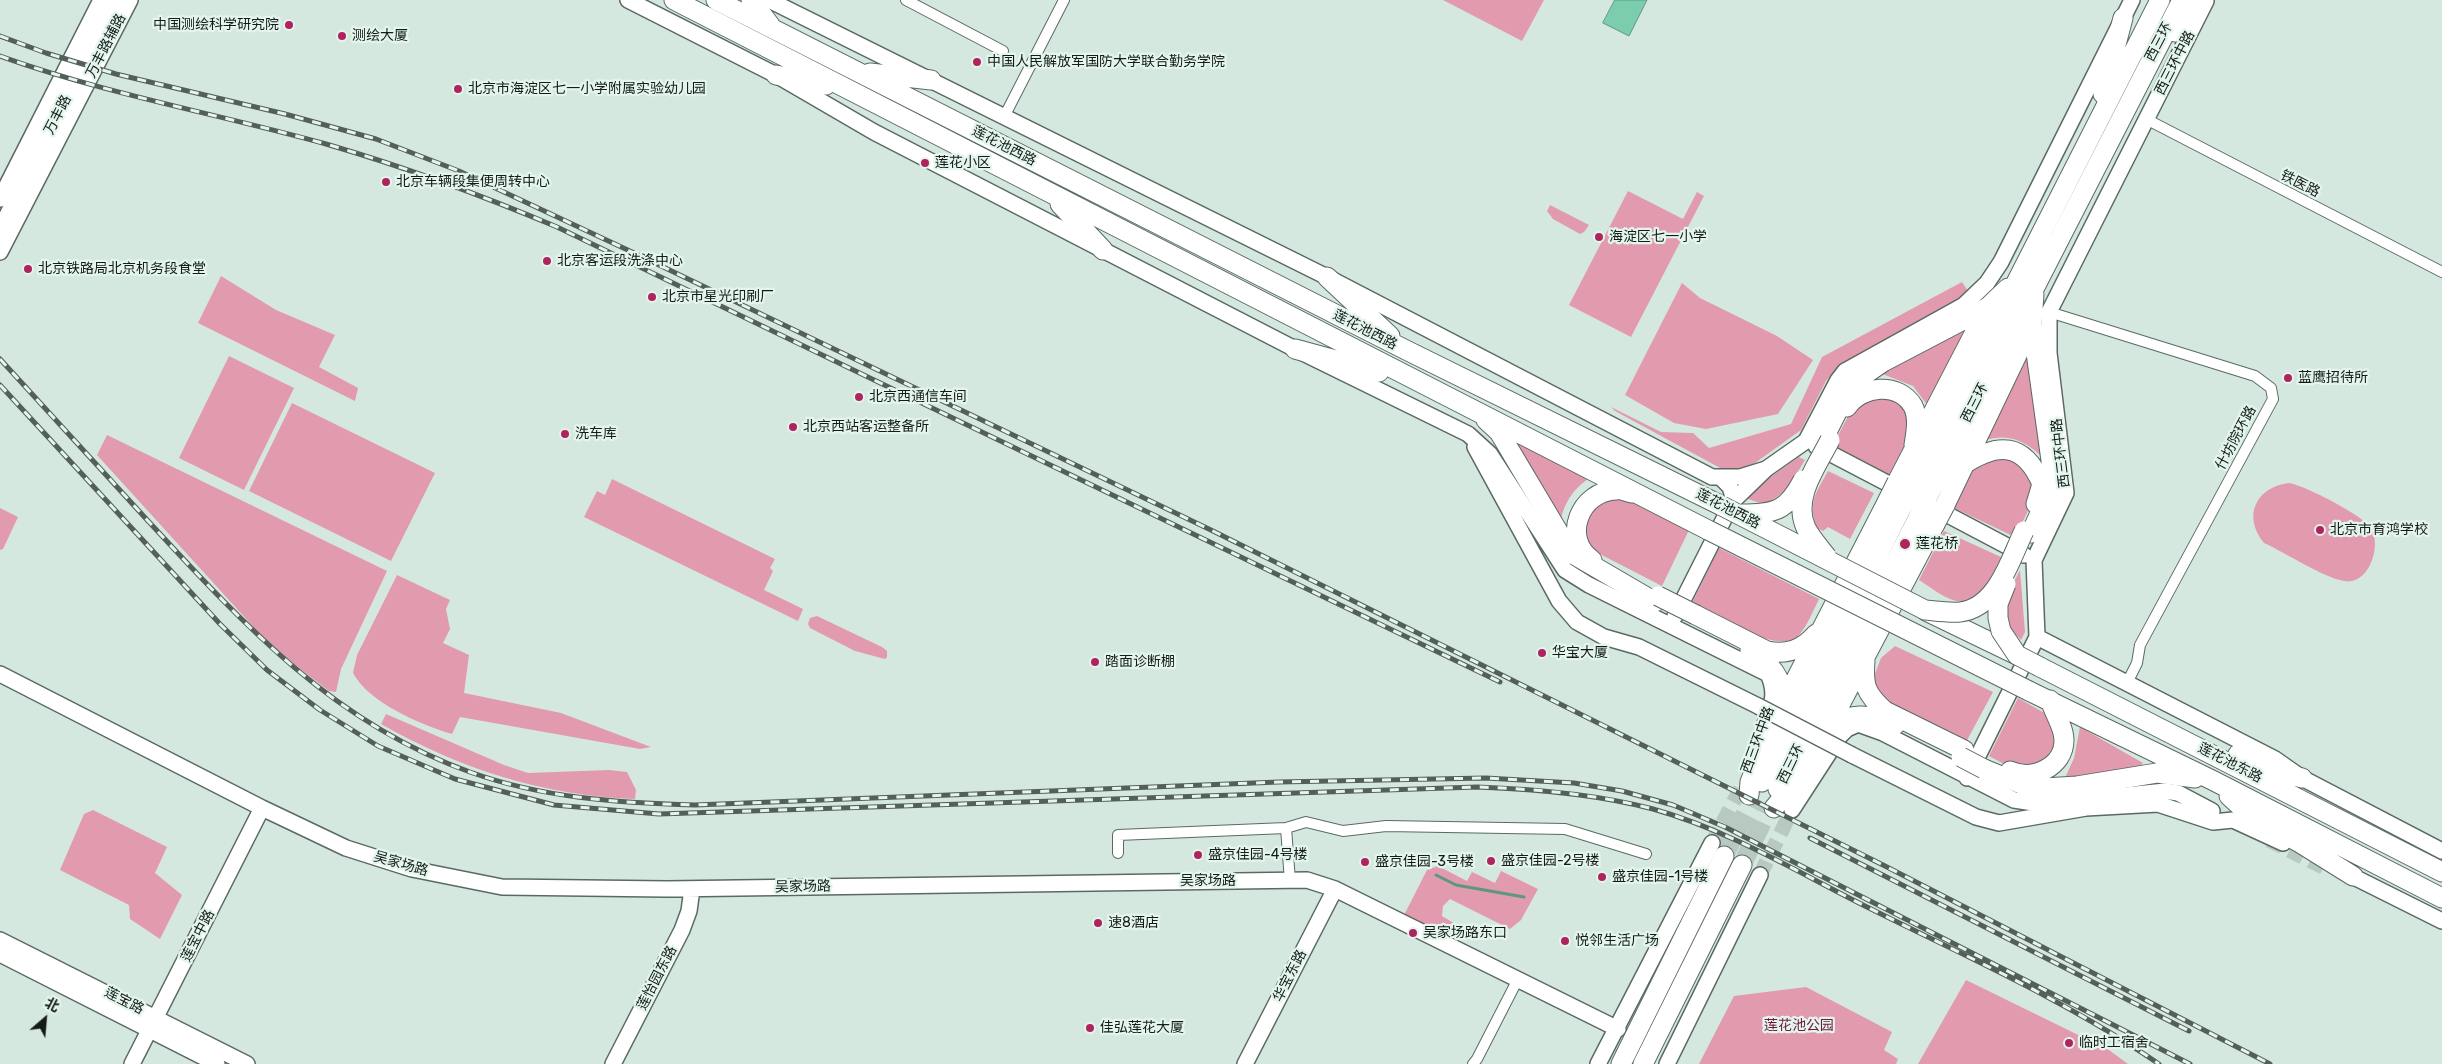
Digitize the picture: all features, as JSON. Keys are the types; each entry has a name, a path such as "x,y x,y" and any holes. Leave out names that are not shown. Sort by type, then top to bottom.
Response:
{"highway":[{"name":"莲花池西路","path":"674,0 1414,381 2029,691"},
{"name":"莲花池西路","path":"716,0 1406,350 1731,507 1831,562 2017,655"},
{"path":"751,0 774,30"},
{"name":"西三环","path":"2027,281 2093,129 2160,0"},
{"name":"西三环","path":"1920,493 2027,281 2182,0"},
{"path":"2142,75 2200,0"},
{"path":"2093,129 2123,18"},
{"path":"858,72 931,80"},
{"path":"776,75 848,89"},
{"path":"1051,194 1104,250"},
{"path":"1327,277 1406,350"},
{"path":"1731,507 1772,512 1778,511 1793,499 1820,440 1846,394 1857,380 1883,362 1988,307 2027,281 2054,482 2048,500 1987,601 1976,608 1961,612 1925,610"},
{"path":"1912,456 1988,307"},
{"path":"1963,465 2032,324"},
{"path":"1295,349 1414,381"},
{"path":"1476,411 1499,432 1570,553 1695,618 1767,651 1777,653 1797,649 1809,642 1910,513 1920,493 1912,456 1917,427 1913,407 1898,393 1881,389 1865,391 1853,398 1820,440 1804,492 1802,518 1806,530 1831,562"},
{"path":"1826,622 1780,710 1750,782 1764,800 1798,778 1826,731 1865,657 1910,513 1920,493 1982,453 2000,448 2020,454 2035,466 2042,484 2028,532 1998,604 1998,618 2001,631 2017,655"},
{"path":"1645,497 1617,490 1595,496 1580,512 1576,522 1577,538 1582,551 1599,565 1656,599"},
{"name":"西三环","path":"1764,800 1910,513"},
{"path":"1695,618 1766,660 1779,679 1782,692 1780,710"},
{"name":"莲花池东路","path":"2017,655 2442,872"},
{"path":"1865,657 1864,678 1866,688 1877,704 1885,711 1962,754"},
{"name":"莲花池东路","path":"2029,691 2212,780 2442,898"},
{"path":"1985,765 2015,774 2029,775 2043,771 2053,765 2060,755 2064,741 2062,729 2050,700"},
{"path":"1826,731 1834,723 1844,719 1867,715 1962,754 2026,786 2044,788 2077,786 2157,773 2212,780 2251,816 2300,843 2353,876"},
{"path":"2192,743 2228,749 2282,774 2302,778"},
{"path":"1621,1064 1643,1022 1718,850"},
{"path":"1643,1064 1742,865"},
{"path":"1610,1064 1616,1052 1643,1022"},
{"path":"1653,1064 1660,1030"}],"street":[{"path":"0,177 90,0"},
{"name":"万丰路","path":"0,199 101,0"},
{"name":"万丰路","path":"0,229 116,0"},
{"name":"万丰路辅路","path":"0,252 130,0"},
{"path":"628,0 776,75 874,132 1295,349 1468,434 1490,454 1565,570 1589,585 1671,624 1731,507 1766,469 1820,440 1838,380 1845,371 1964,305 1987,283 2000,262 2132,0"},
{"name":"莲花池西路","path":"769,0 1327,277 1712,477 1740,477 1766,469"},
{"path":"906,0 1003,51"},
{"path":"1004,117 1064,0"},
{"name":"西三环中路","path":"1967,778 2037,637 2034,560 2066,493 2049,353 2049,312 2207,0"},
{"name":"铁医路","path":"2146,120 2442,272"},
{"name":"什坊院环路","path":"2049,312 2256,376 2271,388 2273,399 2140,645 2137,663 2127,683"},
{"path":"1468,434 1560,601 1578,622 1604,637 1639,647 1976,817 1999,823 2087,803 2165,791 2178,794 2212,811"},
{"path":"1820,440 2034,560"},
{"path":"1720,477 1730,486 1731,507"},
{"name":"西三环中路","path":"1671,624 1768,674 1774,687 1764,800"},
{"path":"2037,637 2275,759 2302,778 2442,851"},
{"name":"吴家场路","path":"0,674 262,808 346,848 412,869 502,887 692,888 1307,880 1336,889 1618,1029"},
{"path":"1764,800 1847,729 1858,724 1883,733 1967,778 2014,800 2040,804 2158,804 2213,822 2234,820 2353,876 2442,921"},
{"name":"莲宝中路","path":"132,1064 154,1024 262,808"},
{"path":"1118,853 1118,834 1286,828 1306,822 1343,831 1386,826 1565,829 1646,854"},
{"path":"1286,828 1290,881"},
{"path":"1598,1064 1718,850"},
{"path":"1667,1064 1760,875"},
{"name":"莲怡园东路","path":"613,1064 682,930 689,911 692,888"},
{"name":"华宝东路","path":"1245,1064 1336,889"},
{"name":"莲宝路","path":"0,940 154,1024 217,1064"},
{"name":"莲宝路","path":"0,954 247,1064"},
{"path":"1473,1064 1518,979"}],"green space":[{"path":"1443,0 1544,0 1522,41"},
{"path":"1628,191 1683,219 1697,192 1704,196 1631,337 1569,305"},
{"path":"1550,205 1589,225 1580,234 1553,219 1547,211"},
{"path":"221,276 276,310 335,335 319,367 358,388 355,401 198,323"},
{"path":"1962,282 1968,291 1964,298 1833,373 1826,381 1801,430 1748,468 1737,471 1722,469 1615,411 1611,407 1661,432 1693,433 1709,448 1791,424 1822,357"},
{"path":"1682,283 1700,298 1777,336 1813,360 1778,414 1706,429 1674,423 1625,395"},
{"path":"1971,323 1928,406 1913,386 1880,373"},
{"path":"2028,351 2044,459 2024,443 2017,440 1993,438 1984,441"},
{"path":"229,356 294,388 244,490 179,458"},
{"path":"1882,395 1905,404 1910,436 1889,475 1833,445 1855,403"},
{"path":"292,403 435,473 391,561 249,491"},
{"path":"107,435 387,571 341,669 336,692 329,691 295,665 258,632 97,455"},
{"path":"1515,440 1591,477 1578,487 1569,499 1559,528 1514,448"},
{"path":"1995,456 2021,461 2037,493 2015,537 1952,507 1971,470"},
{"path":"1799,457 1805,460 1787,489 1766,505 1742,497"},
{"path":"1828,471 1874,493 1850,539 1828,527 1823,531 1817,528 1814,519 1814,498"},
{"path":"612,479 775,559 770,568 773,571 764,590 803,609 798,621 584,517 597,491 605,495"},
{"path":"2289,483 2332,501 2356,515 2370,527 2374,534 2374,553 2367,571 2360,577 2353,581 2335,579 2264,543 2257,533 2254,523 2256,504 2268,490"},
{"path":"1626,496 1689,530 1662,586 1592,550 1584,532 1587,508 1597,501"},
{"path":"0,508 18,517 3,549 0,550"},
{"path":"1944,531 2001,557 1989,581 1970,600 1953,600 1919,580"},
{"path":"1719,548 1819,599 1807,624 1798,636 1788,641 1776,641 1761,637 1729,624 1692,603"},
{"path":"2020,570 2025,632 2021,640 2007,621 2005,613 2007,598"},
{"path":"397,575 450,600 446,609 450,629 443,643 469,655 464,693 561,713 651,747 640,749 460,717 452,734 426,725 383,703 360,684 353,673 357,655"},
{"path":"817,616 882,647 887,651 887,657 885,659 855,651 810,628 808,624 810,618"},
{"path":"1895,646 1993,692 1965,744 1884,704 1875,690 1873,679 1881,658"},
{"path":"2018,698 2048,715 2057,744 2045,765 2006,765 1989,756"},
{"path":"386,714 504,765 528,773 609,770 627,772 636,790 635,799 601,797 535,786 472,767 411,740 381,724"},
{"path":"2080,727 2143,763 2139,770 2068,781 2065,778 2074,758"},
{"path":"93,810 167,847 155,873 182,895 160,939 130,919 129,905 60,870 84,814"},
{"path":"1438,866 1467,881 1472,872 1495,883 1501,871 1538,889 1521,920 1510,929 1450,899 1443,906 1442,916 1457,925 1445,943 1401,921 1427,870"},
{"path":"1966,980 2109,1050 2128,1064 1918,1064"},
{"name":"莲花池公园","path":"1806,987 1892,1032 1884,1050 1898,1059 1896,1064 1699,1064 1734,996"}],"shaded area":[{"path":"1615,0 1647,0 1629,36 1603,23"}],"waterway":[{"path":"1436,875 1456,885 1524,897"}],"tunnel":[{"path":"1712,843 1742,786"},
{"path":"1724,856 1754,797"},
{"path":"1742,865 1770,806"},
{"path":"1760,875 1792,810"},
{"path":"2269,840 2329,870"}],"railway":[{"path":"0,36 46,53 116,74 285,114 376,139 459,171 1213,531 1885,866 2270,1064"},
{"path":"0,56 80,82 285,133 385,162 443,182 557,227 1500,682"},
{"path":"0,359 220,598 294,667 334,699 376,727 421,751 470,772 497,781 581,798 695,805 1279,782 1486,778 1574,783 1622,791 1673,805 1725,827 2190,1064"},
{"path":"0,385 220,624 267,670 320,710 378,746 455,779 554,805 659,814 1477,787 1521,789 1588,796 1653,809 1709,828 1736,840 2054,1000 2090,1020 2159,1064"},
{"path":"1810,838 2189,1031"}],"place":[{"name":"中国测绘科学研究院","path":"289,25"},
{"name":"测绘大厦","path":"342,36"},
{"name":"中国人民解放军国防大学联合勤务学院","path":"977,62"},
{"name":"北京市海淀区七一小学附属实验幼儿园","path":"458,89"},
{"name":"莲花小区","path":"925,163"},
{"name":"北京车辆段集便周转中心","path":"386,182"},
{"name":"海淀区七一小学","path":"1599,237"},
{"name":"北京客运段洗涤中心","path":"547,261"},
{"name":"北京铁路局北京机务段食堂","path":"28,269"},
{"name":"北京市星光印刷厂","path":"652,297"},
{"name":"蓝鹰招待所","path":"2288,378"},
{"name":"北京西通信车间","path":"859,397"},
{"name":"北京西站客运整备所","path":"793,427"},
{"name":"洗车库","path":"565,434"},
{"name":"北京市育鸿学校","path":"2320,530"},
{"name":"莲花桥","path":"1905,544"},
{"name":"华宝大厦","path":"1542,653"},
{"name":"踏面诊断棚","path":"1095,662"},
{"name":"盛京佳园-4号楼","path":"1198,855"},
{"name":"盛京佳园-2号楼","path":"1491,861"},
{"name":"盛京佳园-3号楼","path":"1365,862"},
{"name":"盛京佳园-1号楼","path":"1602,877"},
{"name":"速8酒店","path":"1098,923"},
{"name":"吴家场路东口","path":"1413,933"},
{"name":"悦邻生活广场","path":"1565,941"},
{"name":"佳弘莲花大厦","path":"1090,1028"},
{"name":"临时工宿舍","path":"2069,1043"}]}
